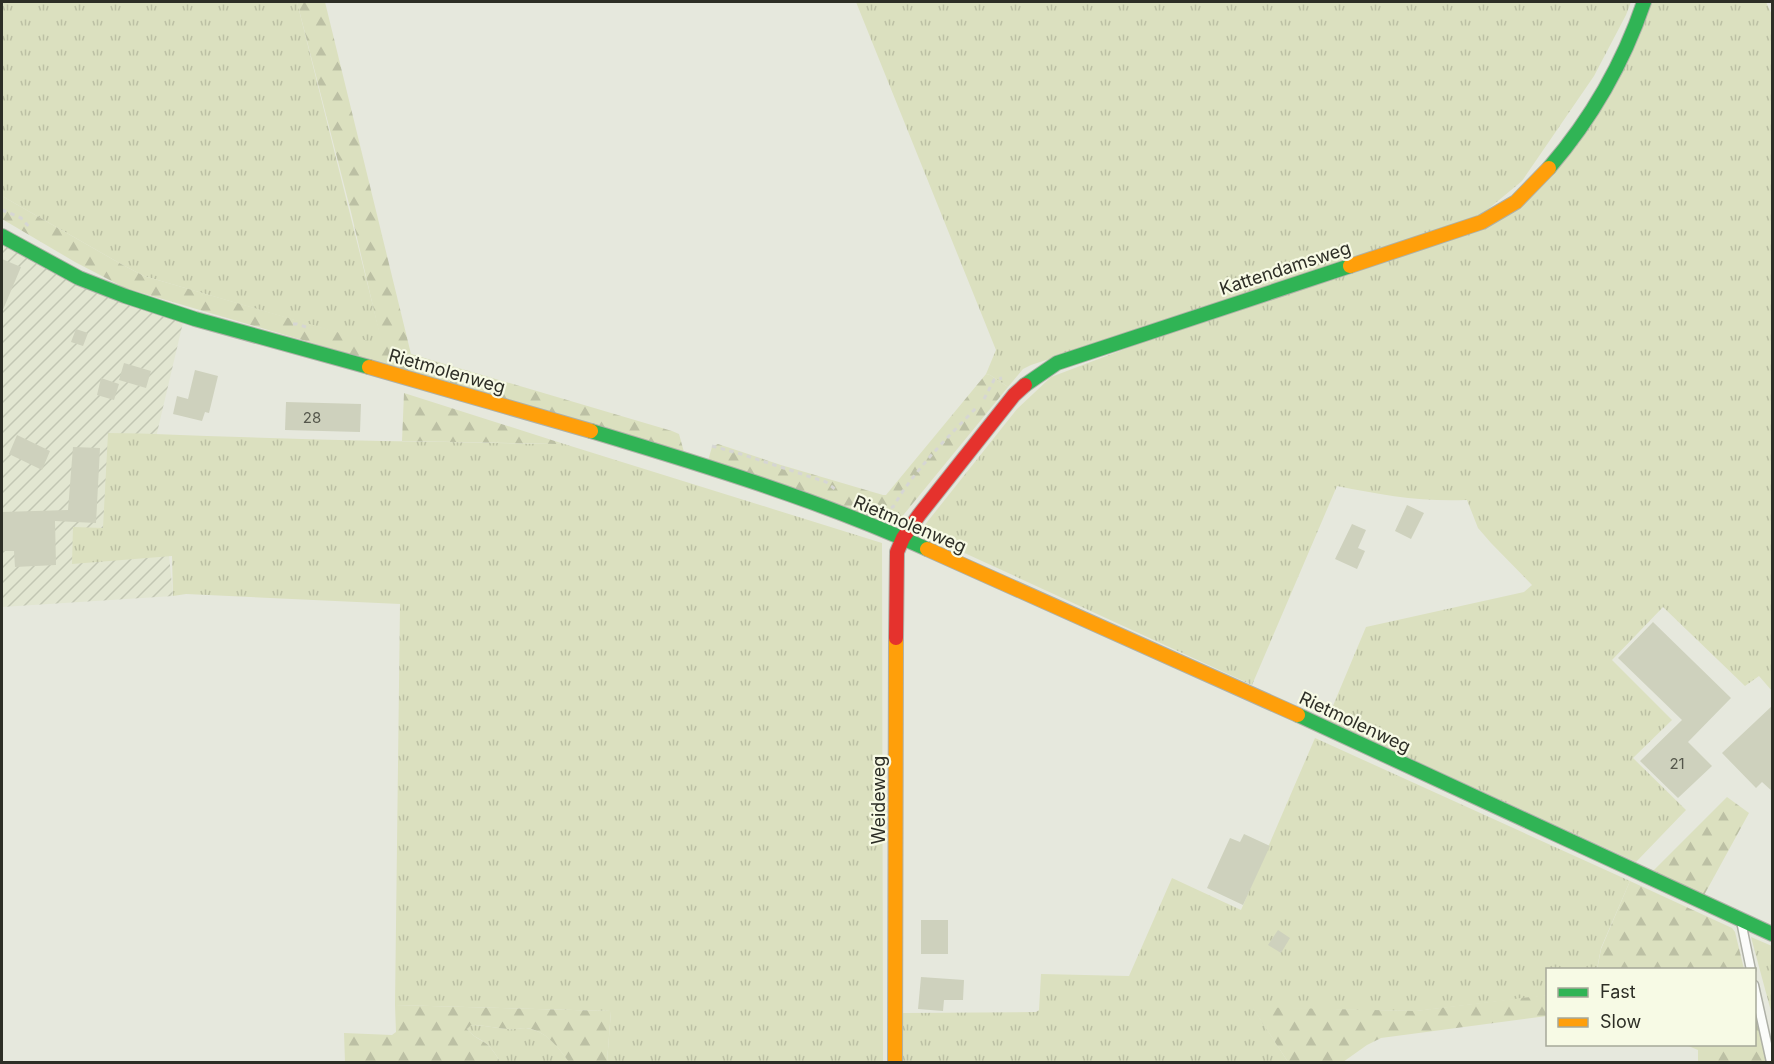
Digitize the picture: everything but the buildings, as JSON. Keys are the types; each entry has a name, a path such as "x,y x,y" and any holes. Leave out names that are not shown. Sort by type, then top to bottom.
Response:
{"street":[{"name":"Kattendamsweg","path":"903,538 1014,395 1031,379 1057,363 1482,222 1514,204 1548,171 1581,128 1624,53 1644,2"},
{"name":"Rietmolenweg","path":"2,236 49,263 89,282 156,308 670,455 804,500 903,538 1313,722 1773,934"},
{"name":"Weideweg","path":"896,1062 896,587 897,552 903,538"}],"lane":[{"path":"1740,919 1751,968"},
{"path":"1756,991 1771,1062"}],"path":[{"path":"2,210 21,218 34,232"},
{"path":"290,325 297,324 319,332"},
{"path":"398,357 410,356 451,370"},
{"path":"881,509 893,507 902,492 944,442 983,400 994,380 1003,378 1008,381 1014,395"},
{"path":"711,446 826,482 840,494"}],"shaded area":[{"path":"2,242 185,314 157,433 173,596 2,607"}],"green space":[{"path":"2,2 297,2 383,346 144,276 2,196"},
{"path":"297,2 325,2 411,354 672,431 679,434 684,452 125,288 2,219 2,196 144,276 382,345 351,212"},
{"path":"856,2 1631,2 1594,76 1522,181 1475,220 1031,365 1023,369 1008,387 986,374 996,350"},
{"path":"1649,2 1766,2 1772,15 1772,691 1759,676 1745,686 1663,607 1612,660 1672,720 1633,758 1686,810 1636,862 1327,720 1366,627 1524,592 1532,585 1478,528 1467,500 1402,497 1337,486 1252,685 920,531 1017,409 1051,377 1534,194"},
{"path":"986,374 1008,387 896,524 707,464 712,447 718,444 886,495"},
{"path":"404,393 561,443 402,441"},
{"path":"108,433 561,443 882,543 883,1062 607,1062 611,1011 395,1005 400,604 186,594 173,596 172,556 72,564 73,527 103,528"},
{"path":"1315,738 1630,881 1601,948 1597,968 1546,968 1546,995 1416,1011 1253,1008 1288,1062 903,1062 903,1013 1036,1012 1039,1010 1041,974 1129,976 1172,878 1241,910"},
{"path":"1727,797 1749,813 1703,897 1651,873"},
{"path":"1630,881 1732,928 1744,968 1597,968 1601,949"},
{"path":"1751,937 1772,946 1772,1015"},
{"path":"1546,995 1546,1016 1381,1038 1343,1062 1288,1062 1252,1007 1415,1011"},
{"path":"395,1005 611,1011 607,1062 569,1062 551,1040 540,1032 527,1028 510,1029 471,1025 467,1029 488,1045 500,1062 345,1062 344,1033 392,1035 396,1032"},
{"path":"1756,1019 1767,1062 1698,1062 1698,1050 1688,1046 1756,1046"},
{"path":"470,1025 510,1029 526,1028 540,1032 551,1040 569,1062 500,1062 488,1045 467,1029"}],"traffic: fast":[{"path":"1549,168 1579,130 1605,90 1636,25 1644,2"},
{"path":"2,236 79,278 125,296 195,319 369,367"},
{"path":"1025,385 1057,363 1350,266"},
{"path":"591,431 803,499 927,549"},
{"path":"1298,715 1772,934"}],"traffic: slow":[{"path":"1350,266 1482,222 1516,202 1549,168"},
{"path":"369,367 591,431"},
{"path":"927,549 1298,715"},
{"path":"895,1062 896,638"}],"traffic: jam":[{"path":"896,638 897,552 903,538 1014,395 1025,385"}]}
